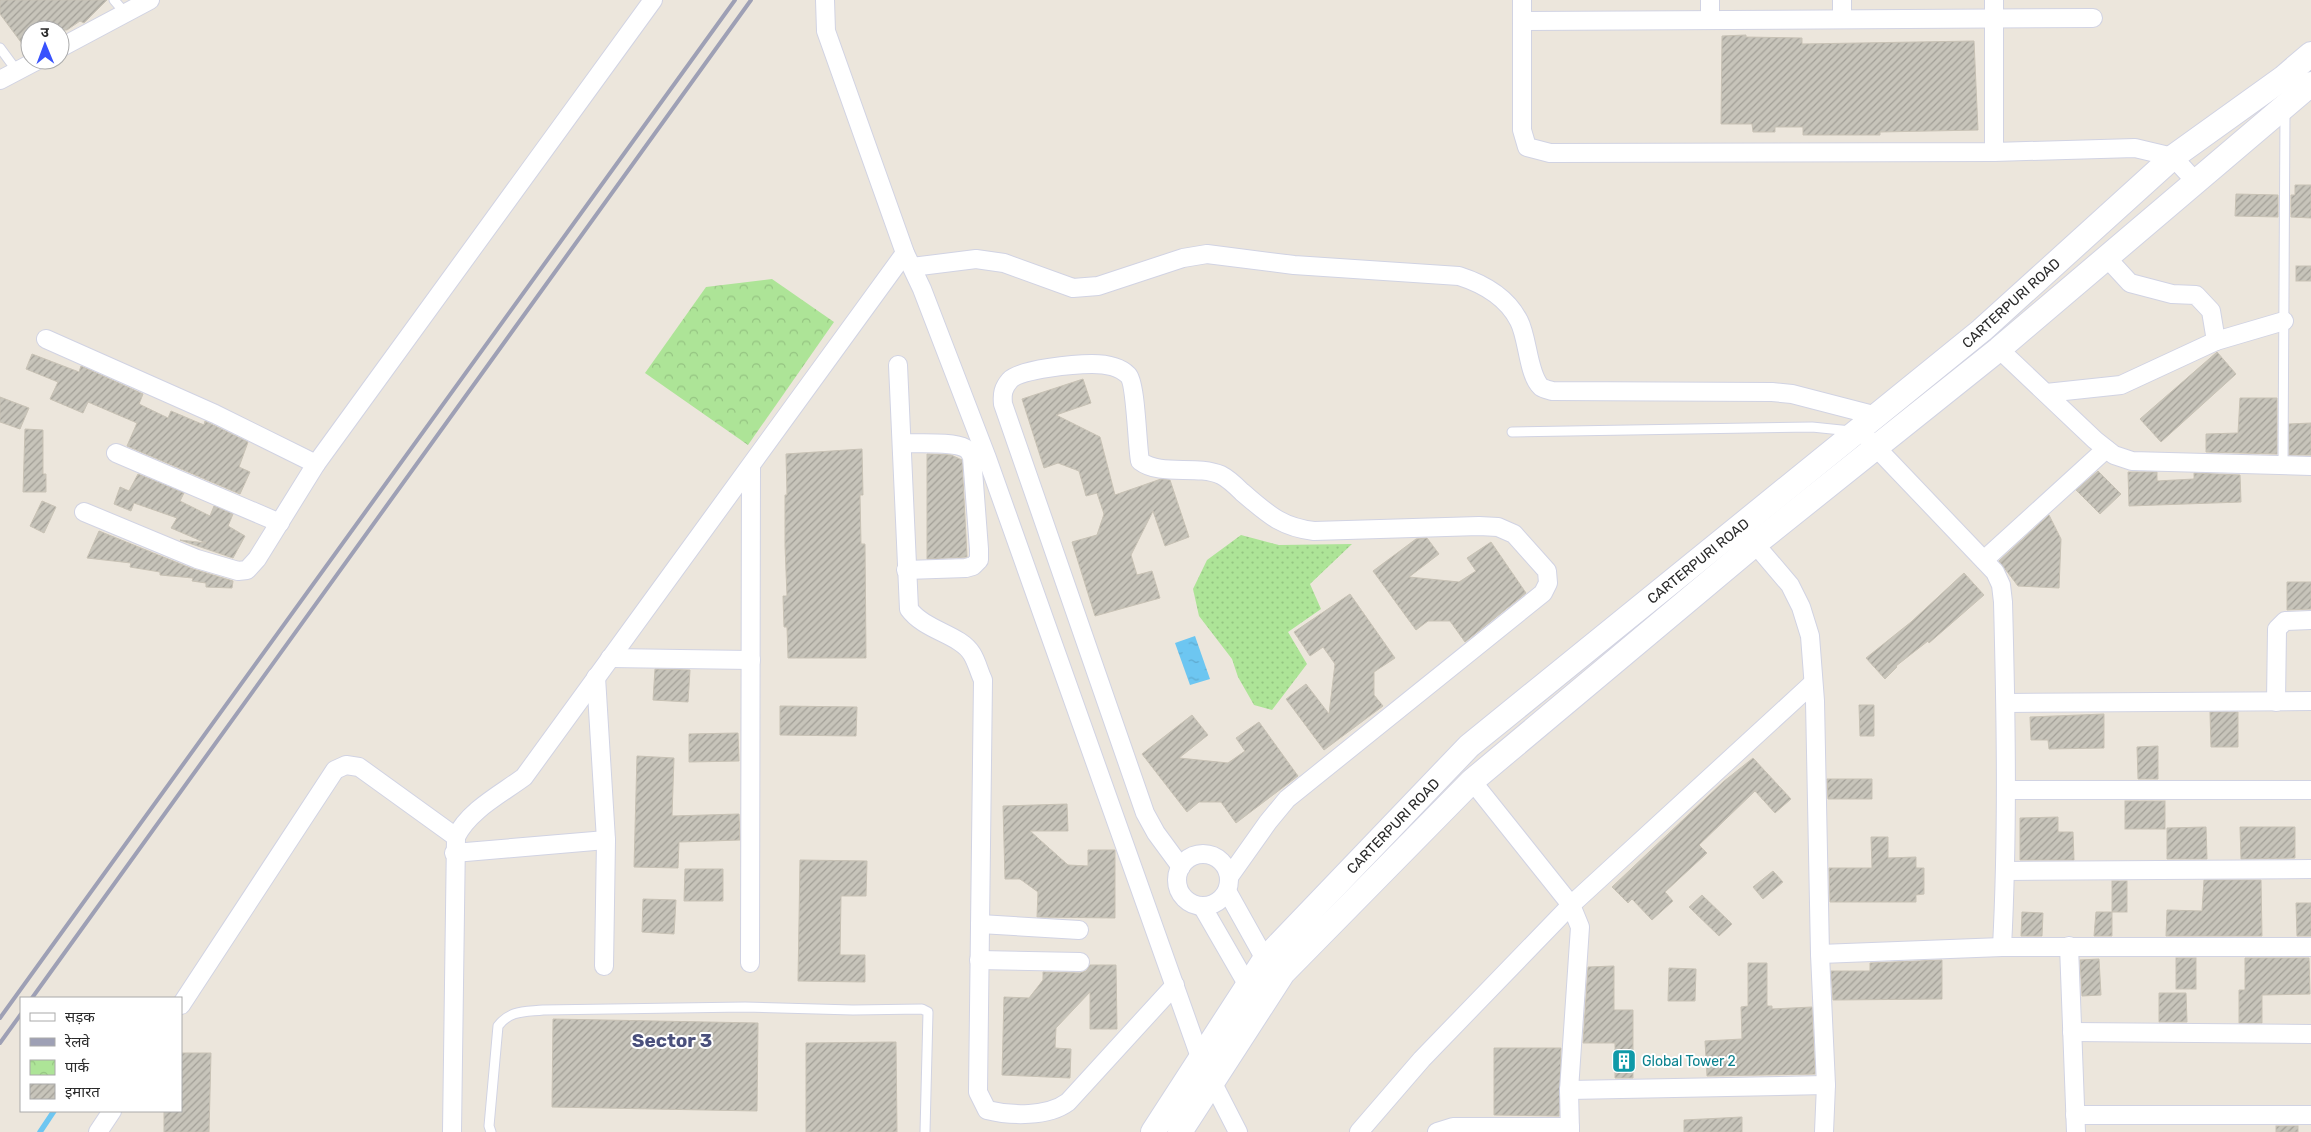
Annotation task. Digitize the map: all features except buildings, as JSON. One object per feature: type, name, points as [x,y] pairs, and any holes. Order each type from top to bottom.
[{"type":"main road","name":"CARTERPURI ROAD","points":[[1274,966],[1472,781],[1755,544],[1867,439],[1877,416],[1982,330],[2173,157],[2283,78],[2311,54]]},
{"type":"main road","name":"CARTERPURI ROAD","points":[[1153,1132],[1201,1060],[1274,966],[1469,746],[1867,439],[1999,349],[2311,84]]},
{"type":"main road","name":"CARTERPURI ROAD","points":[[1180,1132],[1212,1083],[1257,990]]},
{"type":"street","points":[[70,43],[150,0]]},
{"type":"street","points":[[84,512],[197,560],[238,572],[247,570],[257,559],[316,464],[653,0]]},
{"type":"street","points":[[824,0],[826,31],[909,260],[986,458],[1201,1060],[1238,1132]]},
{"type":"street","points":[[1522,0],[1522,130],[1527,147],[1550,153],[1994,152],[2135,148],[2173,157],[2195,181]]},
{"type":"street","points":[[1710,0],[1710,20]]},
{"type":"street","points":[[1842,0],[1842,19]]},
{"type":"street","points":[[1994,0],[1994,152]]},
{"type":"street","points":[[1522,21],[2093,18]]},
{"type":"street","points":[[0,80],[20,69]]},
{"type":"street","points":[[909,260],[976,259],[1004,263],[1073,288],[1098,286],[1183,258],[1207,254],[1294,265],[1459,276],[1479,282],[1506,302],[1520,322],[1536,379],[1542,387],[1552,391],[1772,392],[1800,396],[1877,416]]},
{"type":"street","points":[[2106,257],[2130,283],[2172,294],[2196,295],[2211,311],[2216,341]]},
{"type":"street","points":[[452,1132],[455,845],[462,825],[524,777],[751,467],[909,260]]},
{"type":"street","points":[[2046,393],[2122,385],[2216,341],[2284,322]]},
{"type":"street","points":[[46,339],[215,414],[316,464]]},
{"type":"street","points":[[1999,349],[2114,455],[2132,461],[2311,466]]},
{"type":"street","points":[[898,364],[909,609],[917,620],[956,640],[971,653],[983,680],[978,1092],[988,1110],[999,1113],[1047,1112],[1060,1108],[1068,1102],[1175,985]]},
{"type":"street","points":[[1181,867],[1156,833],[1145,813],[1003,404],[1002,392],[1011,379],[1023,372],[1092,364],[1116,367],[1129,376],[1133,389],[1140,461],[1149,468],[1207,470],[1224,476],[1278,522],[1296,529],[1314,531],[1498,527],[1514,534],[1547,570],[1548,583],[1543,593],[1287,799],[1268,822],[1228,884],[1217,902],[1202,906],[1195,905],[1182,896],[1177,882],[1181,867],[1193,856],[1209,855],[1222,863],[1228,884],[1274,966]]},
{"type":"street","points":[[1867,439],[1984,560],[1995,572],[2001,584],[2006,703],[2007,790],[2006,871],[2002,946]]},
{"type":"street","points":[[902,443],[952,445],[968,450],[972,458],[979,549],[979,560],[973,566],[966,568],[906,570]]},
{"type":"street","points":[[1984,560],[2106,449]]},
{"type":"street","points":[[116,453],[280,523]]},
{"type":"street","points":[[750,963],[751,467]]},
{"type":"street","points":[[1755,544],[1790,586],[1801,606],[1810,636],[1826,1085],[1824,1132]]},
{"type":"street","points":[[2276,702],[2277,629],[2285,621],[2311,620]]},
{"type":"street","points":[[610,658],[750,660]]},
{"type":"street","points":[[596,677],[606,840],[604,966]]},
{"type":"street","points":[[1358,1132],[1422,1059],[1571,904],[1813,683]]},
{"type":"street","points":[[2006,703],[2311,701]]},
{"type":"street","points":[[182,1003],[335,770],[346,765],[359,767],[455,845],[606,840]]},
{"type":"street","points":[[1436,1132],[1453,1127],[1570,1130],[1569,1090],[1580,927],[1571,904],[1472,781]]},
{"type":"street","points":[[2007,790],[2311,790]]},
{"type":"street","points":[[2006,871],[2311,869]]},
{"type":"street","points":[[1202,906],[1257,990]]},
{"type":"street","points":[[980,924],[1079,930]]},
{"type":"street","points":[[1820,954],[2002,946],[2311,947]]},
{"type":"street","points":[[2069,946],[2075,1123],[2311,1115]]},
{"type":"street","points":[[980,960],[1080,962]]},
{"type":"street","points":[[2072,1032],[2311,1034]]},
{"type":"street","points":[[1569,1090],[1826,1085]]},
{"type":"street","points":[[98,1132],[111,1112]]},
{"type":"lane","points":[[114,0],[126,14]]},
{"type":"lane","points":[[0,48],[17,71]]},
{"type":"lane","points":[[2283,466],[2285,106]]},
{"type":"lane","points":[[1512,432],[1812,427],[1867,439]]},
{"type":"lane","points":[[491,1132],[489,1126],[498,1026],[505,1017],[513,1013],[543,1010],[745,1007],[922,1009],[928,1012],[925,1132]]},
{"type":"green space","points":[[772,279],[834,322],[748,445],[645,373],[706,287]]},
{"type":"green space","points":[[1241,535],[1279,545],[1352,544],[1310,584],[1321,609],[1288,632],[1307,664],[1272,710],[1254,705],[1238,677],[1232,659],[1199,616],[1193,589],[1207,560]]},
{"type":"water","points":[[1195,636],[1210,679],[1190,685],[1175,643]]},
{"type":"waterway","points":[[40,1132],[53,1112]]},
{"type":"railway","points":[[0,1018],[735,0]]},
{"type":"railway","points":[[33,997],[751,0]]},
{"type":"railway","points":[[0,1043],[20,1015]]},
{"type":"place","name":"Global Tower 2","points":[[1624,1061]]},
{"type":"district","name":"Sector 3","points":[[672,1040]]}]
